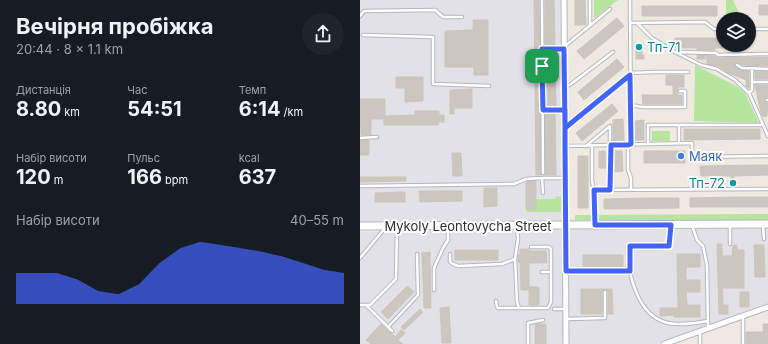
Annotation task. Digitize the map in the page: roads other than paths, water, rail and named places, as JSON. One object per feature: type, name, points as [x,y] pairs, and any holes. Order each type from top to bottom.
[{"type":"street","points":[[564,0],[566,344]]},
{"type":"street","name":"Mykoly Leontovycha Street","points":[[360,226],[766,224]]},
{"type":"street","points":[[664,344],[768,307]]},
{"type":"lane","points":[[542,0],[543,173]]},
{"type":"lane","points":[[590,0],[590,26]]},
{"type":"lane","points":[[630,0],[631,106],[628,170],[631,178],[631,190]]},
{"type":"lane","points":[[542,49],[564,48],[610,9]]},
{"type":"lane","points":[[360,16],[364,12],[435,10],[443,17],[462,18]]},
{"type":"lane","points":[[630,23],[705,22],[716,29]]},
{"type":"lane","points":[[636,23],[652,38],[675,52],[701,65],[717,69],[735,80],[748,93],[768,136]]},
{"type":"lane","points":[[756,29],[768,29]]},
{"type":"lane","points":[[364,35],[433,37],[433,84],[489,86]]},
{"type":"lane","points":[[565,87],[613,52]]},
{"type":"lane","points":[[675,52],[716,53],[718,55],[768,54]]},
{"type":"lane","points":[[737,65],[742,68],[752,69],[768,68]]},
{"type":"lane","points":[[748,93],[752,90],[752,69]]},
{"type":"lane","points":[[565,128],[630,74],[688,72]]},
{"type":"lane","points":[[752,82],[768,82]]},
{"type":"lane","points":[[631,106],[685,107],[685,91],[680,91]]},
{"type":"lane","points":[[543,110],[565,110]]},
{"type":"lane","points":[[648,144],[648,125],[763,125]]},
{"type":"lane","points":[[679,125],[679,143]]},
{"type":"lane","points":[[586,146],[610,126],[610,190]]},
{"type":"lane","points":[[360,138],[377,137]]},
{"type":"lane","points":[[565,146],[692,143],[692,157],[768,156]]},
{"type":"lane","points":[[592,146],[592,181],[594,190],[595,225]]},
{"type":"lane","points":[[360,186],[514,184],[526,178],[565,178]]},
{"type":"lane","points":[[542,178],[543,193]]},
{"type":"lane","points":[[594,190],[768,189]]},
{"type":"lane","points":[[764,239],[766,224]]},
{"type":"lane","points":[[671,225],[669,246],[630,246],[630,271],[641,302],[652,316],[658,320],[674,324],[692,324],[708,321]]},
{"type":"lane","points":[[692,225],[697,240],[704,246],[707,265],[708,328]]},
{"type":"lane","points":[[730,225],[730,244]]},
{"type":"lane","points":[[360,258],[386,226]]},
{"type":"lane","points":[[360,305],[370,305],[396,279],[397,226]]},
{"type":"lane","points":[[434,290],[434,268],[448,240],[448,226]]},
{"type":"lane","points":[[518,226],[518,239],[515,258],[517,302],[519,308]]},
{"type":"lane","points":[[496,301],[498,308],[548,308],[551,302],[551,249],[549,247],[531,247]]},
{"type":"lane","points":[[388,327],[418,295],[417,254]]},
{"type":"lane","points":[[450,254],[450,262],[458,266],[502,264],[515,258]]},
{"type":"lane","points":[[566,271],[630,271]]},
{"type":"lane","points":[[542,272],[551,272]]},
{"type":"lane","points":[[566,319],[605,318],[605,292]]},
{"type":"lane","points":[[366,305],[392,331]]},
{"type":"lane","points":[[554,309],[566,309]]},
{"type":"lane","points":[[743,316],[743,344]]},
{"type":"lane","points":[[528,344],[528,323],[543,320]]},
{"type":"lane","points":[[700,331],[700,344]]},
{"type":"place","name":"Тп-71","points":[[639,47]]},
{"type":"place","name":"Маяк","points":[[681,156]]},
{"type":"place","name":"Тп-72","points":[[733,183]]}]
